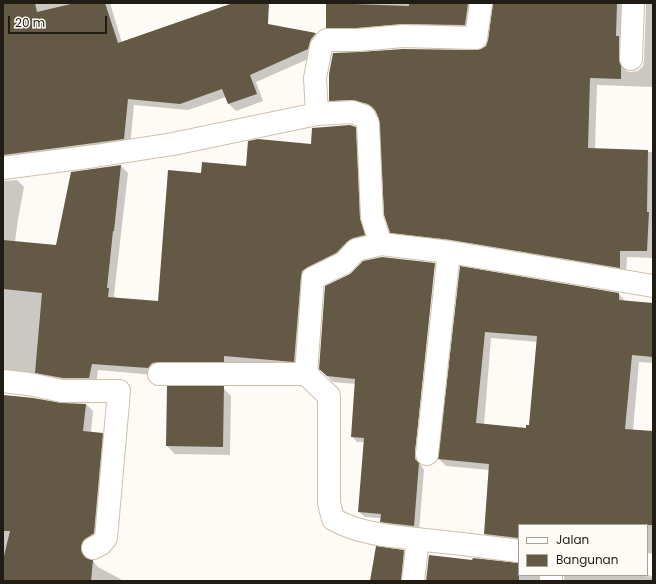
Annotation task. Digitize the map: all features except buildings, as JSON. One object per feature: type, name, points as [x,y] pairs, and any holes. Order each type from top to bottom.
[{"type":"street","points":[[317,114],[315,78],[321,47],[327,40],[358,40],[403,36],[476,38],[481,3]]},
{"type":"street","points":[[631,59],[633,3]]},
{"type":"street","points":[[3,168],[173,144],[317,114],[352,112],[364,116],[368,124],[372,217],[381,244]]},
{"type":"street","points":[[306,374],[313,278],[344,263],[356,250],[381,244],[449,252],[653,286]]},
{"type":"street","points":[[427,454],[449,252]]},
{"type":"street","points":[[159,374],[306,374],[329,396],[329,503],[333,519],[344,525],[368,532],[518,551]]},
{"type":"street","points":[[3,381],[29,384],[62,391],[119,391],[106,538],[101,544],[93,548]]},
{"type":"street","points":[[413,581],[418,539]]}]
